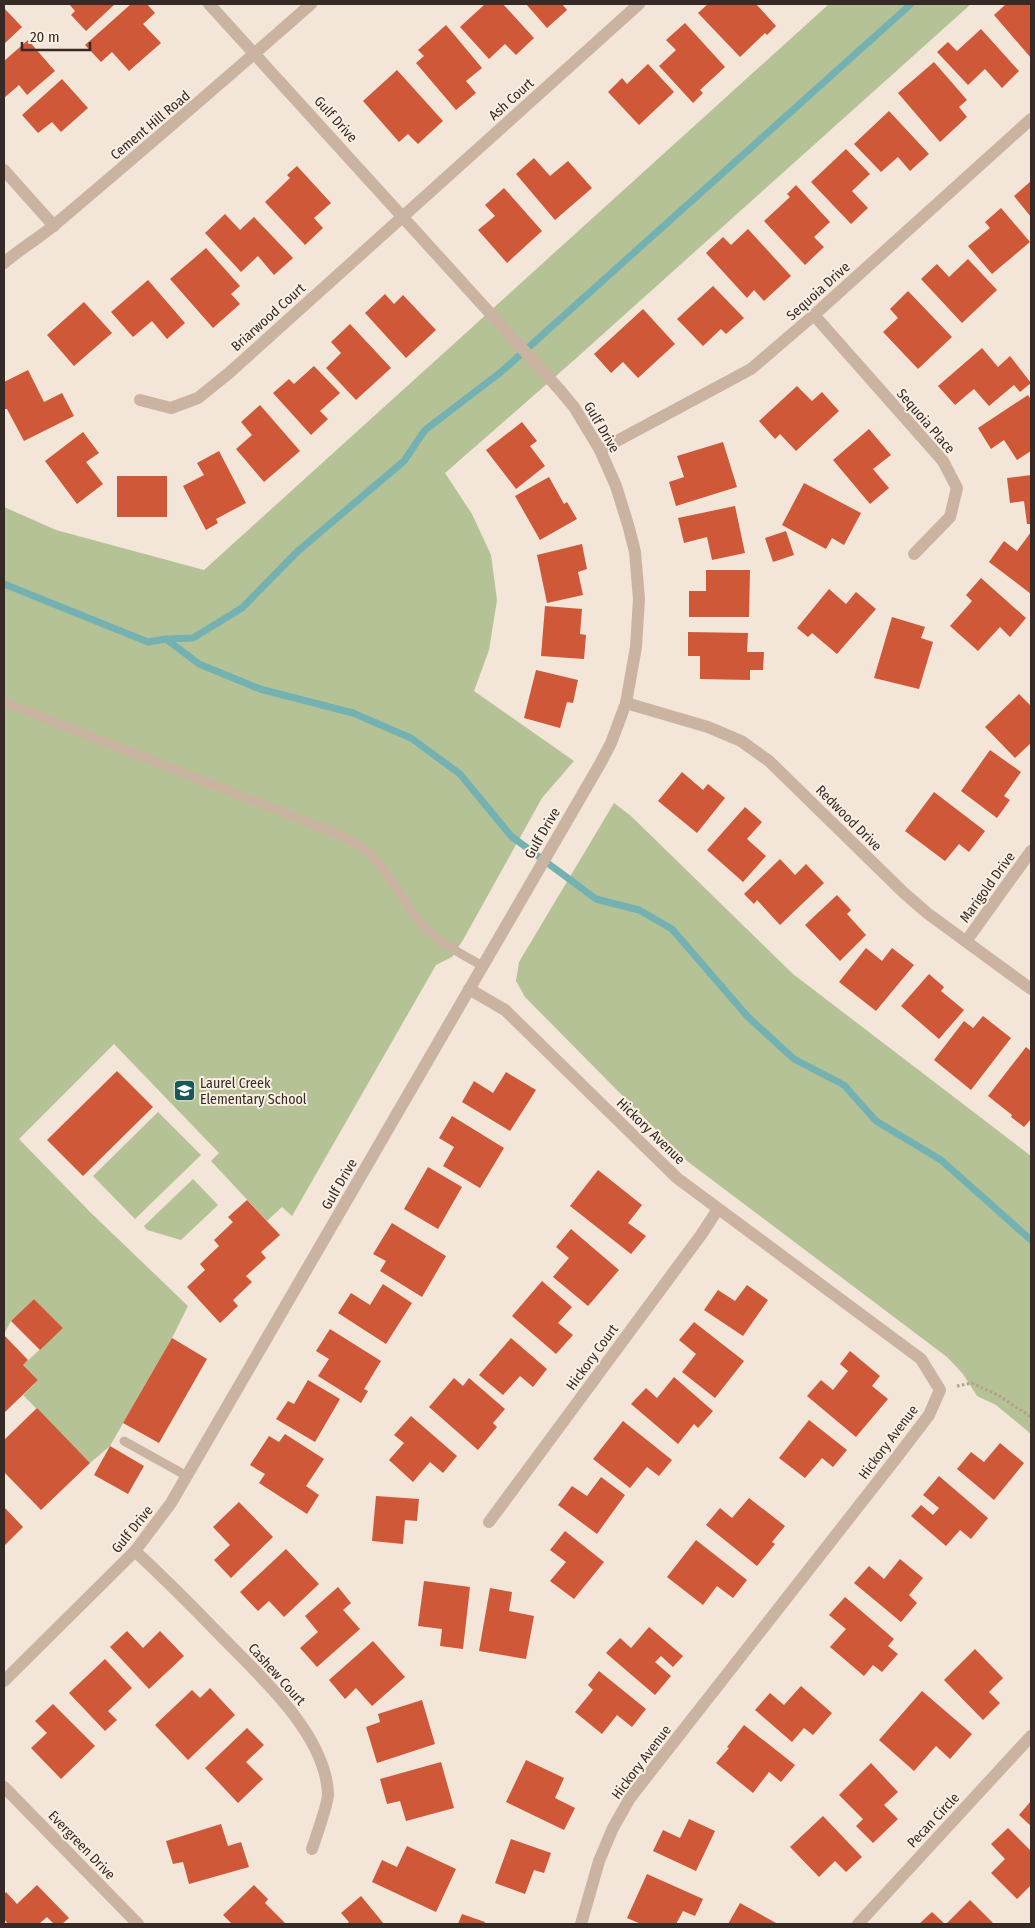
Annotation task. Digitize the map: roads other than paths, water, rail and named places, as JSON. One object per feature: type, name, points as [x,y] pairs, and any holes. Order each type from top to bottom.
[{"type":"street","name":"Gulf Drive","points":[[4,1682],[135,1551],[158,1522],[187,1476],[604,757],[626,703],[638,624],[639,599],[636,560],[623,505],[600,450],[574,407],[538,365],[209,4]]},
{"type":"street","name":"Cement Hill Road","points":[[4,263],[20,249],[54,226],[311,4]]},
{"type":"street","name":"Ash Court","points":[[402,216],[639,4]]},
{"type":"street","name":"Sequoia Drive","points":[[600,450],[751,369],[814,315],[1031,119]]},
{"type":"street","points":[[4,170],[54,226]]},
{"type":"street","name":"Briarwood Court","points":[[140,400],[171,408],[198,398],[229,373],[402,216]]},
{"type":"street","name":"Sequoia Place","points":[[814,315],[943,461],[957,488],[950,517],[914,554]]},
{"type":"street","name":"Redwood Drive","points":[[626,703],[708,727],[740,741],[769,761],[903,892],[927,913],[967,940],[1031,989]]},
{"type":"street","name":"Marigold Drive","points":[[967,940],[1031,851]]},
{"type":"street","name":"Hickory Avenue","points":[[469,989],[505,1010],[677,1178],[921,1360],[940,1390],[929,1415],[898,1457],[630,1798],[613,1828],[600,1860],[581,1924]]},
{"type":"street","name":"Hickory Court","points":[[489,1522],[701,1235],[718,1209]]},
{"type":"street","name":"Cashew Court","points":[[135,1551],[159,1572],[284,1700],[310,1738],[322,1765],[328,1795],[312,1849]]},
{"type":"street","name":"Pecan Circle","points":[[858,1924],[1031,1736]]},
{"type":"street","name":"Evergreen Drive","points":[[4,1787],[133,1923]]},
{"type":"lane","points":[[4,702],[340,835],[363,848],[382,868],[419,921],[438,939],[454,951],[483,966]]},
{"type":"lane","points":[[124,1442],[187,1476]]},
{"type":"waterway","points":[[167,639],[193,638],[242,608],[298,551],[404,461],[425,430],[501,372],[911,4]]},
{"type":"waterway","points":[[4,584],[148,642],[166,639],[199,664],[260,689],[353,713],[411,738],[460,774],[511,836],[596,899],[639,910],[672,929],[748,1017],[794,1059],[844,1085],[876,1121],[941,1160],[1031,1240]]},
{"type":"place","name":"Laurel Creek Elementary School","points":[[184,1091]]}]
